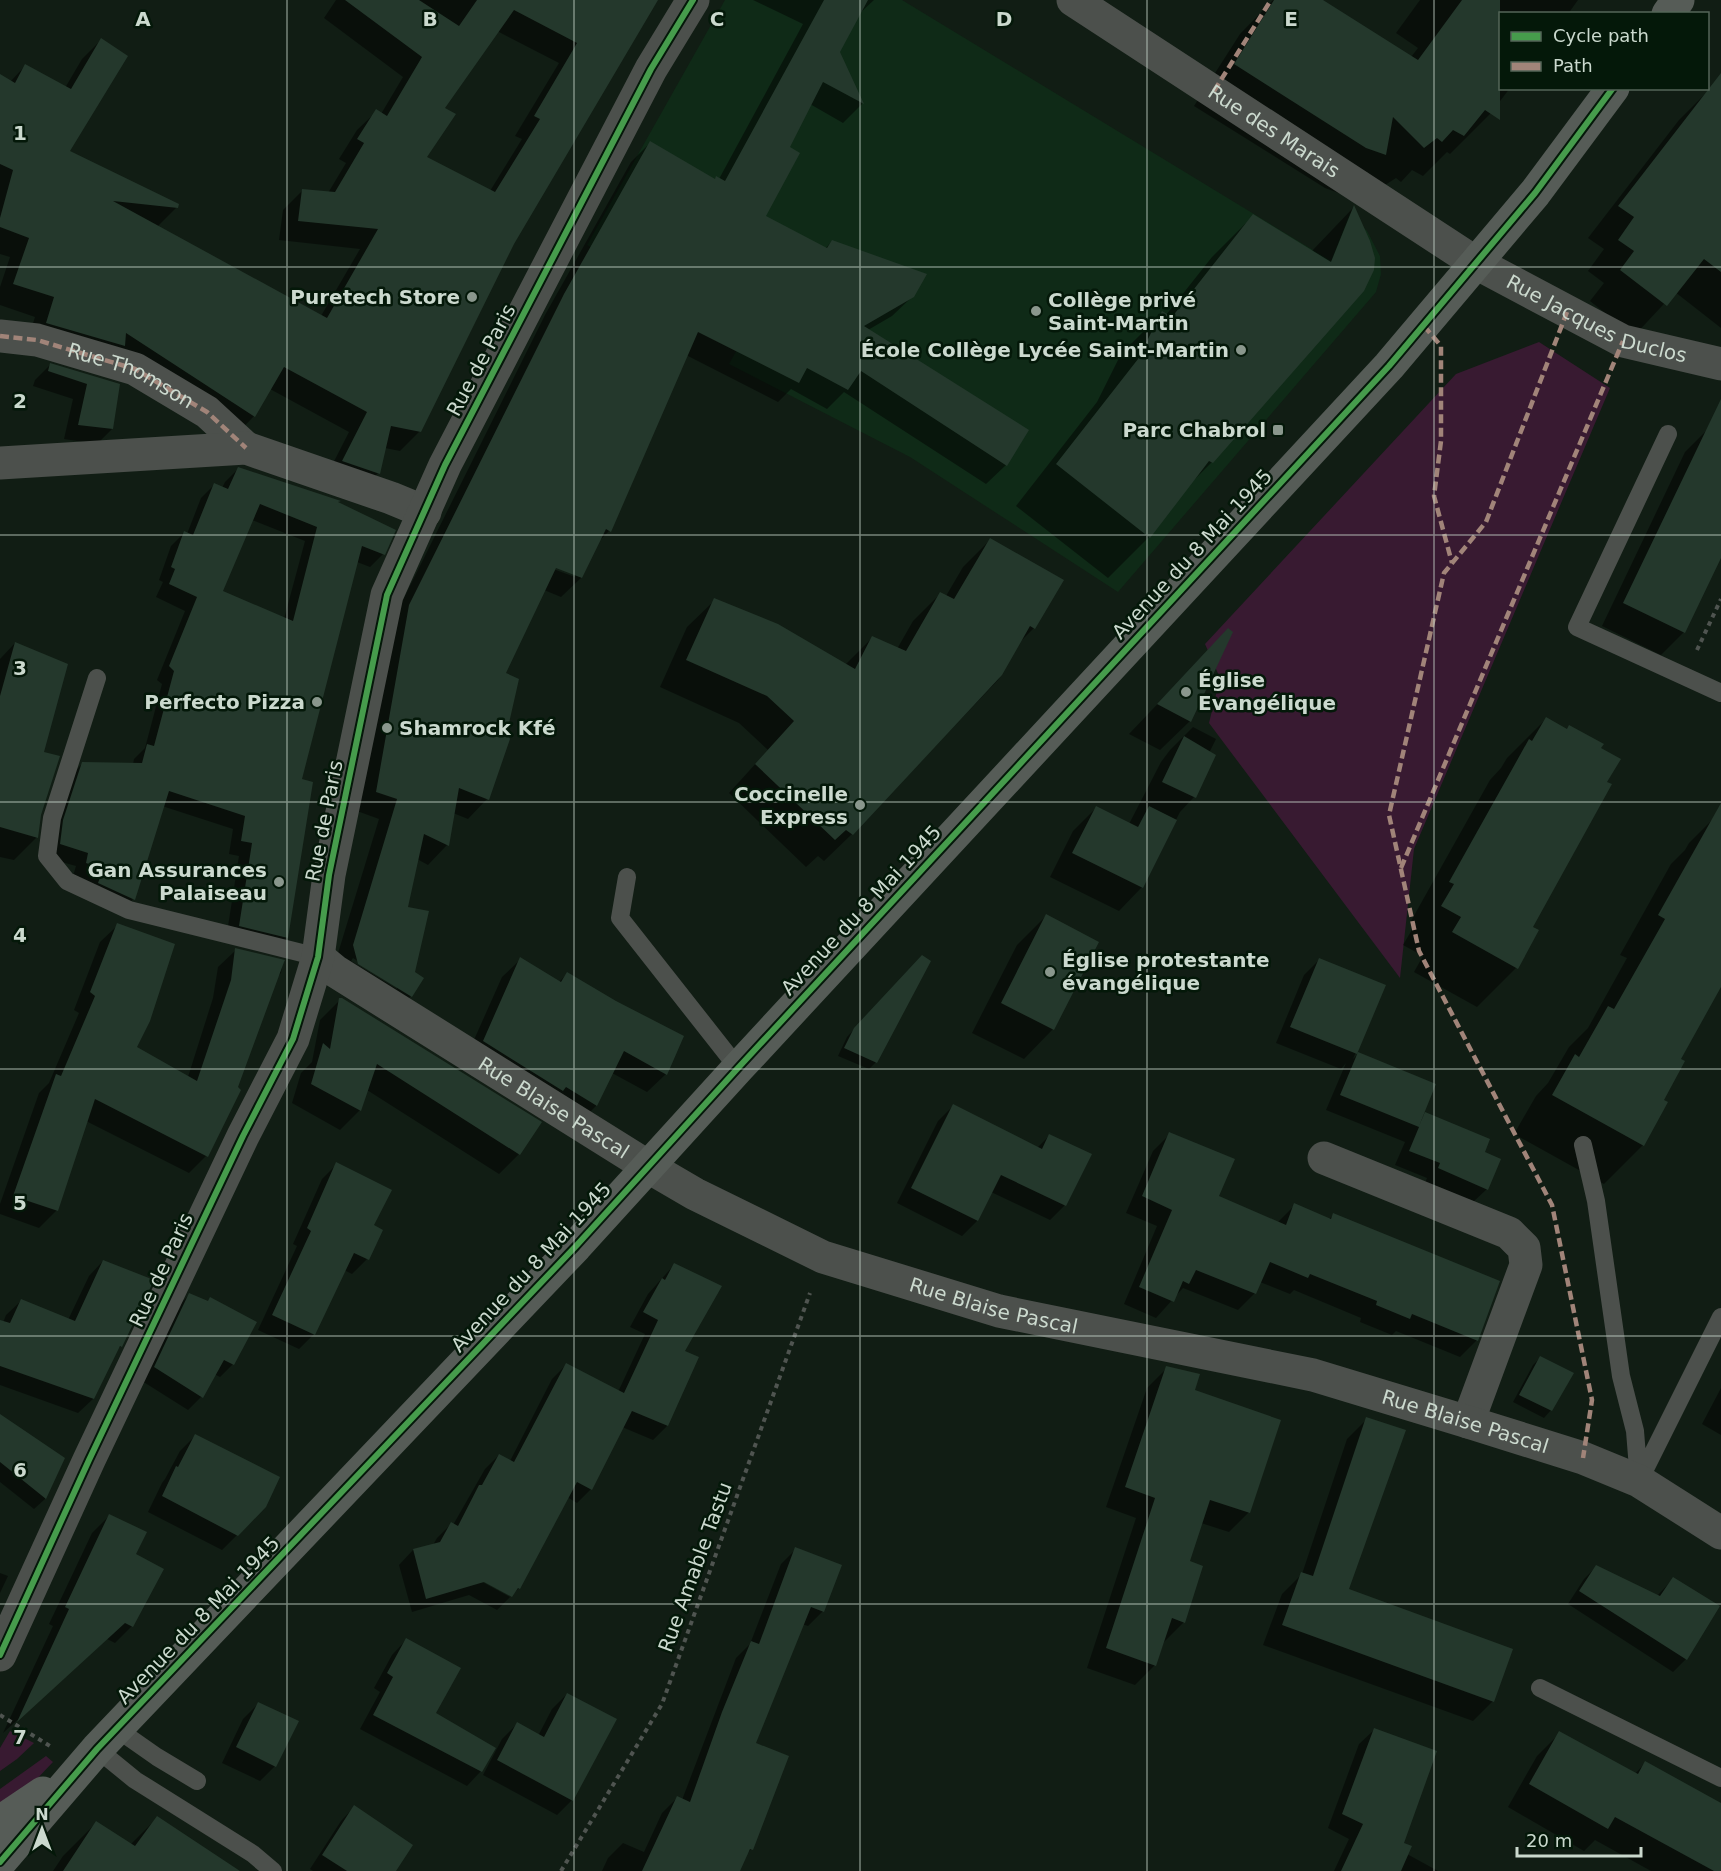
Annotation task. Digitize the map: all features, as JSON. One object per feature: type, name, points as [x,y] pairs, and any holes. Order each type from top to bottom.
[{"type":"main road","name":"Avenue du 8 Mai 1945","points":[[101,1745],[576,1246],[647,1166],[1389,366],[1535,193],[1612,90]]},
{"type":"main road","points":[[0,1822],[101,1745]]},
{"type":"main road","points":[[0,1862],[101,1745]]},
{"type":"street","name":"Rue de Paris","points":[[0,1655],[89,1460],[243,1136],[293,1038],[318,957],[329,875],[387,595],[445,465],[640,90],[693,0]]},
{"type":"street","name":"Rue des Marais","points":[[1072,0],[1476,262]]},
{"type":"street","name":"Rue Jacques Duclos","points":[[1476,262],[1623,341],[1721,364]]},
{"type":"street","name":"Rue Thomson","points":[[0,336],[37,340],[135,369],[207,412],[246,448]]},
{"type":"street","points":[[0,463],[246,448],[425,512]]},
{"type":"street","name":"Rue Blaise Pascal","points":[[318,957],[335,971],[647,1166],[695,1194],[823,1257],[999,1311],[1313,1375],[1468,1422],[1583,1458],[1639,1480],[1721,1533]]},
{"type":"street","points":[[1324,1158],[1509,1233],[1524,1248],[1526,1265],[1468,1422]]},
{"type":"lane","points":[[1668,434],[1577,627],[1721,693]]},
{"type":"lane","points":[[97,678],[52,818],[47,856],[67,880],[129,910],[318,957]]},
{"type":"lane","points":[[627,877],[620,918],[738,1068]]},
{"type":"lane","points":[[1583,1145],[1596,1201],[1621,1376],[1635,1431],[1639,1480]]},
{"type":"lane","points":[[1639,1480],[1721,1317]]},
{"type":"lane","points":[[1540,1688],[1721,1778]]},
{"type":"lane","points":[[101,1745],[157,1757],[196,1780]]},
{"type":"lane","points":[[101,1745],[135,1780],[253,1854],[273,1871]]},
{"type":"path","points":[[1684,676],[1721,599]]},
{"type":"path","points":[[0,1715],[53,1748]]},
{"type":"shaded area","name":"Collège privé Saint-Martin","points":[[725,0],[902,0],[1331,261],[1350,213],[1367,231],[1380,256],[1381,274],[1376,292],[1118,592],[910,457],[729,364],[748,330],[587,245]]},
{"type":"shaded area","points":[[1539,342],[1610,388],[1414,849],[1400,978],[1209,723],[1220,678],[1205,644],[1456,374]]},
{"type":"shaded area","points":[[10,1731],[34,1743],[0,1771],[0,1748]]},
{"type":"shaded area","points":[[46,1756],[53,1762],[34,1782],[0,1805],[0,1789]]},
{"type":"building","points":[[345,0],[419,0],[459,26],[477,0],[658,0],[514,244],[421,432],[391,426],[380,474],[342,461],[367,412],[284,367],[255,417],[126,333],[125,346],[46,323],[54,297],[13,284],[29,238],[0,227],[0,218],[13,170],[0,164],[0,74],[15,83],[25,64],[71,89],[101,38],[128,56],[70,151],[179,204],[178,208],[113,201],[327,318],[378,229],[298,221],[302,189],[335,192],[364,143],[357,139],[376,109],[387,116],[422,57]],"holes":[[[514,10],[577,43],[534,116],[540,119],[495,192],[427,157],[456,114],[445,108]]]},
{"type":"building","points":[[824,0],[868,0],[840,52],[864,104],[823,82],[790,147],[800,153],[766,216],[827,248],[832,240],[927,274],[914,297],[864,326],[1029,430],[1007,466],[861,371],[848,390],[807,368],[799,383],[698,332],[611,532],[606,529],[582,578],[556,568],[506,673],[519,679],[507,732],[510,739],[489,800],[459,788],[449,846],[424,834],[408,907],[429,911],[415,972],[424,978],[412,997],[358,964],[353,945],[397,799],[376,792],[409,605],[564,294],[650,141],[715,179],[716,176],[725,181]]},
{"type":"building","points":[[1274,0],[1323,0],[1418,60],[1462,0],[1500,0],[1500,120],[1485,110],[1464,136],[1453,130],[1442,142],[1437,138],[1424,148],[1393,117],[1386,155],[1366,148],[1234,64]]},
{"type":"building","points":[[1721,73],[1721,272],[1704,259],[1667,306],[1620,270],[1634,251],[1618,240],[1634,217],[1618,206]]},
{"type":"building","points":[[1354,205],[1375,258],[1374,270],[1364,291],[1213,463],[1209,461],[1150,538],[1056,464],[1138,359],[1162,311],[1172,317],[1253,214],[1331,262]]},
{"type":"building","points":[[50,363],[120,384],[113,429],[78,425],[87,384],[48,371]]},
{"type":"building","points":[[1721,399],[1721,558],[1685,633],[1623,603]]},
{"type":"building","points":[[238,467],[341,501],[338,502],[396,530],[385,555],[362,546],[302,779],[313,782],[288,938],[239,926],[252,843],[241,841],[245,816],[169,791],[135,900],[98,883],[103,869],[86,863],[88,853],[60,844],[63,820],[82,762],[142,763],[147,744],[154,746],[174,671],[169,666],[197,597],[169,584],[175,569],[171,567],[184,531],[193,535],[214,483],[228,489]],"holes":[[[260,504],[317,527],[293,621],[223,591]]]},
{"type":"building","points":[[990,538],[1064,580],[1035,629],[1030,626],[1002,675],[853,835],[846,830],[835,840],[755,764],[794,721],[767,696],[686,660],[714,598],[778,624],[855,669],[872,636],[906,651],[940,592],[954,599]]},
{"type":"building","name":"Église Evangélique","points":[[1228,628],[1233,632],[1191,722],[1157,704]]},
{"type":"building","points":[[15,642],[68,664],[44,752],[60,756],[41,815],[38,838],[0,827],[0,696]]},
{"type":"building","points":[[1546,717],[1567,729],[1569,725],[1604,744],[1601,748],[1621,759],[1607,782],[1612,784],[1533,927],[1539,930],[1518,969],[1452,932],[1461,917],[1441,906],[1454,884],[1449,882],[1529,739],[1532,741]]},
{"type":"building","points":[[1184,736],[1216,755],[1196,798],[1162,782]]},
{"type":"building","points":[[1721,803],[1721,987],[1681,1059],[1685,1061],[1664,1100],[1668,1102],[1644,1146],[1552,1095],[1575,1054],[1579,1057],[1608,1006],[1614,1009],[1665,919],[1658,915]]},
{"type":"building","points":[[1096,806],[1138,827],[1149,806],[1177,820],[1143,888],[1072,853]]},
{"type":"building","name":"Église protestante évangélique","points":[[1046,914],[1099,942],[1054,1030],[1001,1003]]},
{"type":"building","points":[[117,923],[175,944],[150,1021],[137,1047],[197,1081],[231,980],[235,948],[285,960],[238,1087],[241,1090],[208,1157],[95,1099],[58,1211],[13,1196],[56,1074],[61,1076],[95,996],[90,992]]},
{"type":"building","points":[[922,955],[931,961],[877,1063],[844,1048],[854,1028]]},
{"type":"building","points":[[520,957],[561,982],[567,972],[616,1001],[684,1036],[667,1075],[624,1051],[597,1106],[566,1087],[563,1091],[483,1041]]},
{"type":"building","points":[[1319,958],[1386,985],[1357,1054],[1290,1027]]},
{"type":"building","points":[[339,998],[542,1122],[520,1155],[377,1064],[361,1111],[311,1084],[323,1043],[330,1049]]},
{"type":"building","points":[[1358,1052],[1436,1084],[1419,1126],[1425,1112],[1490,1139],[1485,1152],[1501,1159],[1488,1190],[1438,1168],[1440,1163],[1409,1151],[1419,1127],[1340,1095]]},
{"type":"building","points":[[953,1104],[1042,1149],[1049,1134],[1092,1154],[1066,1206],[1001,1175],[978,1221],[911,1188]]},
{"type":"building","points":[[1169,1132],[1235,1159],[1219,1196],[1286,1225],[1294,1203],[1331,1219],[1333,1213],[1500,1281],[1478,1341],[1412,1314],[1410,1319],[1376,1305],[1377,1301],[1310,1274],[1308,1278],[1270,1262],[1256,1294],[1196,1270],[1189,1284],[1183,1281],[1174,1302],[1139,1287],[1172,1210],[1142,1196]]},
{"type":"building","points":[[336,1162],[392,1190],[374,1225],[383,1230],[369,1260],[354,1253],[315,1335],[272,1315],[311,1231],[307,1228]]},
{"type":"building","points":[[103,1260],[154,1280],[94,1399],[0,1366],[0,1320],[10,1323],[21,1299],[75,1321]]},
{"type":"building","points":[[674,1263],[722,1286],[685,1351],[699,1357],[668,1426],[632,1411],[592,1490],[577,1482],[520,1589],[518,1588],[512,1597],[484,1582],[426,1599],[413,1549],[440,1542],[451,1522],[458,1526],[479,1485],[482,1485],[499,1454],[514,1462],[566,1363],[624,1393],[658,1320],[643,1312],[662,1278],[665,1280]]},
{"type":"building","points":[[189,1293],[208,1301],[210,1297],[257,1322],[234,1365],[224,1360],[203,1398],[154,1367]]},
{"type":"building","points":[[1540,1356],[1574,1373],[1552,1411],[1519,1395]]},
{"type":"building","points":[[1166,1366],[1200,1374],[1195,1390],[1281,1420],[1250,1513],[1210,1500],[1190,1561],[1203,1566],[1185,1623],[1172,1618],[1156,1666],[1106,1648],[1155,1498],[1125,1487]]},
{"type":"building","points":[[0,1414],[65,1458],[46,1499],[0,1462]]},
{"type":"building","points":[[1366,1417],[1406,1430],[1349,1589],[1513,1649],[1494,1702],[1282,1625],[1301,1572],[1313,1576]]},
{"type":"building","points":[[195,1434],[280,1477],[266,1507],[238,1536],[162,1496]]},
{"type":"building","points":[[109,1514],[147,1532],[136,1554],[164,1569],[133,1627],[125,1623],[17,1722],[69,1609],[65,1607]]},
{"type":"building","points":[[795,1547],[842,1565],[824,1612],[811,1607],[756,1743],[789,1756],[753,1850],[750,1849],[740,1871],[642,1871],[677,1796],[690,1802],[722,1712],[751,1641],[759,1644]]},
{"type":"building","points":[[1596,1565],[1660,1596],[1673,1577],[1720,1606],[1687,1660],[1579,1591]]},
{"type":"building","points":[[406,1638],[461,1668],[436,1713],[496,1748],[482,1772],[373,1715],[393,1677],[387,1673]]},
{"type":"building","points":[[567,1693],[617,1719],[573,1801],[497,1760],[517,1722],[544,1737]]},
{"type":"building","points":[[258,1702],[299,1721],[276,1767],[236,1747]]},
{"type":"building","points":[[1374,1728],[1437,1751],[1404,1843],[1412,1846],[1401,1871],[1341,1871],[1363,1824],[1342,1814]]},
{"type":"building","points":[[1559,1731],[1638,1774],[1645,1761],[1721,1803],[1721,1871],[1714,1871],[1615,1817],[1608,1829],[1529,1784]]},
{"type":"building","points":[[354,1805],[413,1845],[396,1871],[347,1871],[322,1855]]},
{"type":"building","points":[[157,1816],[240,1871],[63,1871],[96,1821],[135,1846]]},
{"type":"marked path","points":[[1214,91],[1271,0]]},
{"type":"marked path","points":[[1567,312],[1486,522],[1444,573],[1389,815],[1419,951],[1552,1205],[1592,1400],[1583,1458]]},
{"type":"marked path","points":[[1424,326],[1441,346],[1441,441],[1434,496],[1452,563]]},
{"type":"marked path","points":[[0,336],[37,340],[135,369],[207,412],[246,448]]},
{"type":"marked path","points":[[1401,868],[1623,341]]},
{"type":"cycle path","points":[[0,1655],[89,1460],[243,1136],[293,1039],[318,957],[329,875],[387,595],[445,465],[651,69],[693,0]]},
{"type":"cycle path","points":[[0,1862],[97,1749],[576,1246],[1389,366],[1535,193],[1612,90]]},
{"type":"place","name":"Puretech Store","points":[[472,297]]},
{"type":"place","name":"Collège privé Saint-Martin","points":[[1036,311]]},
{"type":"place","name":"École Collège Lycée Saint-Martin","points":[[1241,350]]},
{"type":"place","name":"Parc Chabrol","points":[[1278,430]]},
{"type":"place","name":"Église Evangélique","points":[[1186,692]]},
{"type":"place","name":"Perfecto Pizza","points":[[317,702]]},
{"type":"place","name":"Shamrock Kfé","points":[[387,728]]},
{"type":"place","name":"Coccinelle Express","points":[[860,805]]},
{"type":"place","name":"Gan Assurances Palaiseau","points":[[279,882]]},
{"type":"place","name":"Église protestante évangélique","points":[[1050,972]]}]
